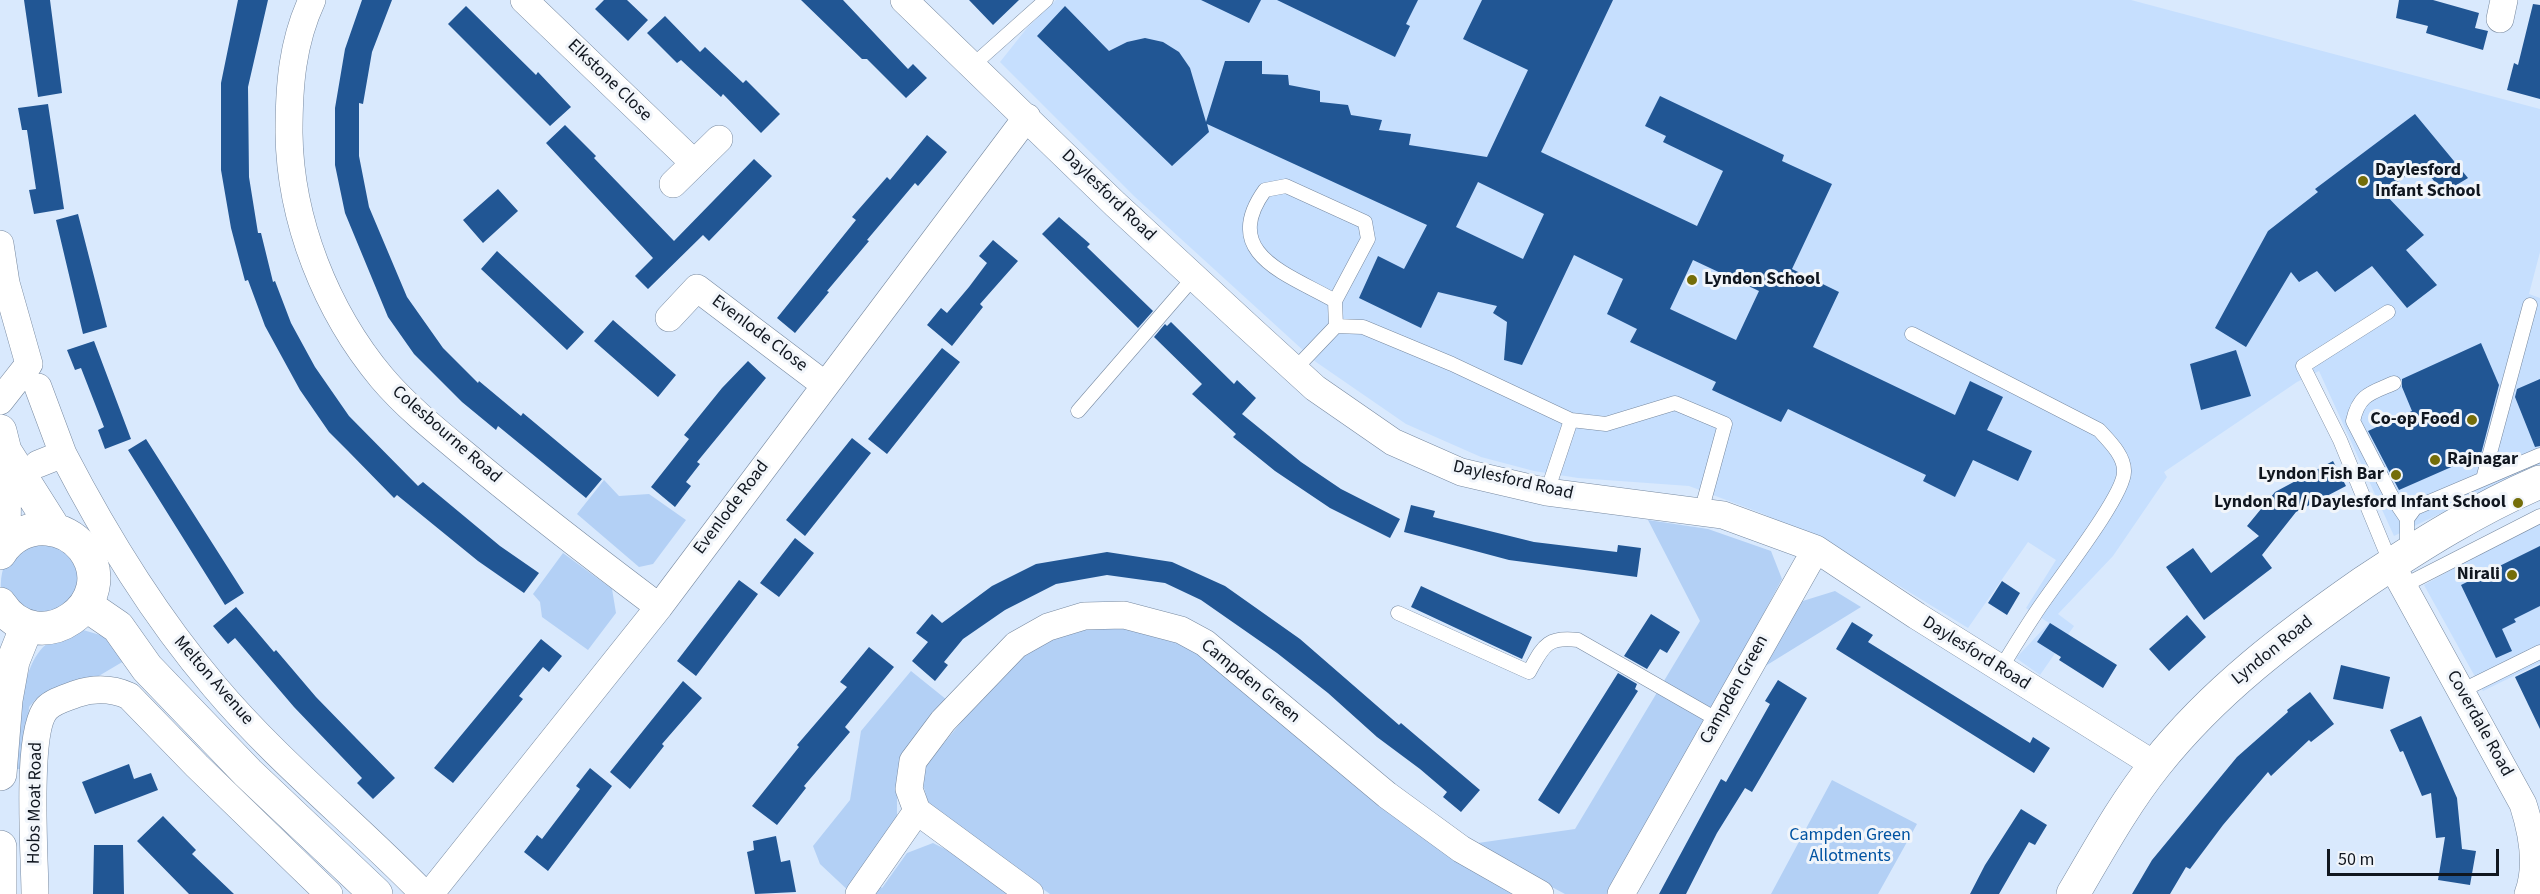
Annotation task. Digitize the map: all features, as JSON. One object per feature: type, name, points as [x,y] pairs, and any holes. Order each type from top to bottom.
[{"type":"street","name":"Colesbourne Road","points":[[312,0],[293,55],[289,103],[289,156],[295,196],[306,236],[321,279],[345,325],[382,378],[430,425],[560,533],[659,607]]},
{"type":"street","name":"Elkstone Close","points":[[524,0],[693,162]]},
{"type":"street","name":"Daylesford Road","points":[[904,0],[1115,204],[1315,388],[1393,442],[1461,472],[1547,492],[1723,515],[1816,549],[2155,765]]},
{"type":"street","name":"Evenlode Road","points":[[430,894],[659,607],[1027,117]]},
{"type":"street","points":[[673,184],[719,139]]},
{"type":"street","name":"Melton Avenue","points":[[0,244],[6,283],[33,375],[63,454],[106,536],[175,638],[215,687],[280,756],[424,894]]},
{"type":"street","name":"Evenlode Close","points":[[669,318],[697,288],[825,385]]},
{"type":"street","points":[[0,401],[33,375]]},
{"type":"street","points":[[3,441],[55,530]]},
{"type":"street","points":[[2,550],[3,441]]},
{"type":"street","points":[[38,465],[63,454]]},
{"type":"street","name":"Lyndon Road","points":[[2073,894],[2110,832],[2155,765],[2212,702],[2252,664],[2302,625],[2400,568],[2504,497],[2540,482]]},
{"type":"street","points":[[0,604],[10,616],[27,626],[43,629],[63,625],[77,616],[86,605],[93,583],[89,560],[76,541],[55,530],[32,530],[15,537],[2,550]]},
{"type":"street","name":"Campden Green","points":[[1621,894],[1816,549]]},
{"type":"street","name":"Coverdale Road","points":[[2400,568],[2461,691],[2523,804],[2536,840],[2528,894]]},
{"type":"street","name":"Melton Avenue","points":[[86,605],[118,627],[147,668],[248,773],[376,894]]},
{"type":"street","name":"Campden Green","points":[[917,812],[909,789],[913,761],[943,721],[1016,645],[1048,627],[1084,616],[1124,615],[1181,630],[1205,643],[1387,795],[1461,849],[1540,894]]},
{"type":"street","name":"Hobs Moat Road","points":[[0,774],[6,700],[12,662],[27,626]]},
{"type":"street","points":[[114,689],[147,668]]},
{"type":"street","points":[[114,689],[129,696],[197,766],[329,894]]},
{"type":"street","name":"Hobs Moat Road","points":[[35,894],[33,777],[38,721],[46,708],[72,696],[85,692],[114,689]]},
{"type":"street","points":[[859,894],[917,812],[1030,894]]},
{"type":"street","name":"Hobs Moat Road","points":[[0,847],[0,894]]},
{"type":"lane","points":[[973,65],[1046,0]]},
{"type":"lane","points":[[1295,369],[1336,326],[1335,301],[1368,239],[1365,222],[1286,186],[1265,190],[1252,208],[1249,239],[1264,260],[1335,301]]},
{"type":"lane","points":[[1078,411],[1194,277]]},
{"type":"lane","points":[[2483,479],[2530,305]]},
{"type":"lane","points":[[2388,312],[2303,366],[2400,568]]},
{"type":"lane","points":[[1336,326],[1363,327],[1452,364],[1571,420],[1606,424],[1675,403],[1725,424],[1701,512]]},
{"type":"lane","points":[[1912,334],[2099,430],[2118,453],[2125,469],[2124,484],[2112,504],[2041,605],[2001,668]]},
{"type":"lane","points":[[2394,383],[2365,396],[2357,405],[2353,421],[2392,497],[2407,519]]},
{"type":"lane","points":[[1547,492],[1571,420]]},
{"type":"lane","points":[[2400,568],[2407,519],[2415,508],[2540,455]]},
{"type":"lane","points":[[2400,568],[2540,516]]},
{"type":"lane","points":[[1398,613],[1529,672],[1544,645],[1560,638],[1578,640],[1718,720]]},
{"type":"lane","points":[[2461,691],[2540,652]]},
{"type":"shaded area","name":"Lyndon School","points":[[1056,0],[2131,0],[2540,109],[2540,252],[2529,294],[2540,298],[2540,465],[2394,536],[2319,371],[2297,382],[2164,472],[2167,477],[2113,556],[2058,614],[2074,626],[2040,675],[2016,658],[2049,623],[2026,608],[2056,560],[2028,542],[1968,628],[1834,546],[1761,513],[1689,486],[1578,478],[1534,471],[1481,457],[1406,424],[1316,362],[1135,197],[1000,62],[1027,28]]},
{"type":"shaded area","points":[[2540,521],[2540,663],[2483,691],[2424,585]]},
{"type":"green space","points":[[604,480],[619,496],[649,494],[686,520],[653,564],[639,567],[577,514]]},
{"type":"green space","points":[[1648,520],[1708,529],[1771,551],[1782,579],[1614,894],[1565,894],[1471,844],[1575,829],[1700,621]]},
{"type":"green space","points":[[54,542],[68,555],[76,567],[76,589],[73,600],[39,619],[1,591],[1,578],[8,558],[16,547]]},
{"type":"green space","points":[[563,553],[612,589],[616,613],[588,650],[542,617],[540,602],[533,594]]},
{"type":"green space","points":[[1835,591],[1861,607],[1754,673],[1793,604]]},
{"type":"green space","points":[[1121,621],[1172,635],[1521,894],[1050,894],[930,810],[923,784],[925,766],[1016,656],[1061,631]]},
{"type":"green space","points":[[83,630],[107,637],[124,661],[97,677],[35,700],[29,707],[26,769],[17,769],[22,698],[32,664],[40,650],[52,640]]},
{"type":"green space","points":[[911,671],[947,700],[912,741],[897,774],[897,823],[863,874],[882,888],[907,853],[933,843],[951,852],[1009,894],[852,894],[820,864],[813,846],[850,800],[861,731]]},
{"type":"green space","name":"Campden Green Allotments","points":[[1832,780],[1917,824],[1878,894],[1771,894]]},
{"type":"building","points":[[24,0],[50,0],[62,93],[38,97]]},
{"type":"building","points":[[238,0],[268,0],[248,87],[249,177],[258,233],[261,233],[273,282],[275,281],[291,323],[315,367],[349,416],[418,486],[423,482],[500,546],[539,573],[524,593],[478,561],[397,495],[394,498],[329,432],[300,390],[265,326],[248,280],[245,281],[231,228],[221,170],[221,83]]},
{"type":"building","points":[[362,0],[392,0],[372,52],[363,104],[359,103],[359,156],[369,207],[407,297],[443,348],[478,383],[479,381],[521,416],[523,413],[602,479],[586,498],[498,426],[496,430],[462,402],[414,354],[388,317],[345,213],[335,165],[335,108],[345,49]]},
{"type":"building","points":[[604,0],[627,0],[648,20],[628,41],[595,9]]},
{"type":"building","points":[[801,0],[843,0],[908,69],[913,64],[927,78],[906,98],[867,59],[862,59]]},
{"type":"building","points":[[969,0],[1019,0],[993,25]]},
{"type":"building","points":[[1201,0],[1261,0],[1249,23]]},
{"type":"building","points":[[1277,0],[1418,0],[1406,24],[1410,26],[1395,57]]},
{"type":"building","points":[[1482,0],[1613,0],[1541,152],[1697,226],[1723,171],[1663,142],[1666,136],[1645,126],[1660,96],[1784,155],[1782,161],[1832,184],[1792,269],[1839,292],[1813,347],[1955,415],[1970,381],[2003,397],[1987,430],[2032,451],[2018,481],[1973,460],[1955,497],[1923,481],[1926,475],[1788,409],[1781,422],[1712,390],[1716,382],[1630,342],[1637,329],[1607,314],[1623,279],[1574,255],[1522,365],[1504,360],[1507,322],[1493,313],[1497,306],[1438,292],[1421,328],[1359,298],[1378,256],[1404,269],[1427,225],[1207,124],[1209,132],[1172,166],[1037,36],[1065,6],[1109,51],[1127,42],[1145,38],[1163,42],[1179,52],[1190,68],[1206,122],[1225,61],[1262,61],[1262,74],[1288,75],[1289,85],[1320,91],[1320,102],[1348,105],[1351,115],[1382,120],[1379,130],[1411,134],[1409,145],[1487,157],[1528,70],[1463,39]],"holes":[[[1478,182],[1544,214],[1523,259],[1456,227]],[[1693,260],[1759,291],[1736,340],[1670,309]]]},
{"type":"building","points":[[2399,0],[2433,0],[2479,13],[2475,28],[2488,31],[2483,50],[2426,33],[2428,26],[2396,18]]},
{"type":"building","points":[[2533,4],[2540,5],[2540,99],[2507,90],[2514,63],[2518,65]]},
{"type":"building","points":[[466,6],[536,75],[538,72],[571,107],[550,126],[448,24]]},
{"type":"building","points":[[665,16],[700,52],[705,47],[743,83],[746,80],[780,114],[761,133],[723,94],[721,97],[681,60],[677,63],[647,33]]},
{"type":"building","points":[[48,104],[64,209],[34,214],[29,190],[36,189],[27,130],[22,130],[18,108]]},
{"type":"building","points":[[2415,114],[2468,178],[2443,193],[2422,165],[2383,192],[2424,235],[2406,250],[2437,285],[2407,308],[2372,266],[2335,292],[2317,271],[2299,282],[2291,272],[2246,347],[2215,328],[2268,231],[2318,192],[2315,189]]},
{"type":"building","points":[[565,125],[674,241],[754,159],[772,176],[709,241],[703,235],[648,289],[635,276],[653,258],[546,143]]},
{"type":"building","points":[[927,135],[947,152],[918,186],[915,183],[867,240],[869,241],[795,333],[777,318],[856,220],[852,217],[887,177],[890,180]]},
{"type":"building","points":[[498,189],[518,211],[483,243],[463,220]]},
{"type":"building","points":[[78,214],[107,327],[83,334],[56,220]]},
{"type":"building","points":[[1059,217],[1090,244],[1087,247],[1153,311],[1138,328],[1042,234]]},
{"type":"building","points":[[993,240],[1018,261],[980,304],[983,307],[952,346],[927,325],[941,308],[947,313],[969,287],[987,263],[979,256]]},
{"type":"building","points":[[497,251],[584,332],[567,350],[481,269]]},
{"type":"building","points":[[613,320],[676,375],[658,397],[594,341]]},
{"type":"building","points":[[1171,322],[1234,384],[1237,380],[1256,398],[1242,414],[1301,462],[1341,489],[1400,519],[1390,538],[1330,508],[1275,471],[1233,437],[1236,434],[1192,394],[1202,384],[1154,337],[1165,324],[1167,326]]},
{"type":"building","points":[[94,341],[131,439],[105,449],[98,430],[104,427],[81,368],[75,370],[67,350]]},
{"type":"building","points":[[2481,343],[2499,385],[2481,454],[2399,490],[2368,431],[2412,411],[2402,387],[2402,379]]},
{"type":"building","points":[[942,348],[960,362],[887,454],[868,439]]},
{"type":"building","points":[[2236,350],[2251,396],[2201,410],[2190,364]]},
{"type":"building","points":[[748,361],[766,378],[697,462],[700,464],[686,482],[691,486],[675,507],[651,487],[689,439],[684,435],[722,388]]},
{"type":"building","points":[[2540,379],[2540,446],[2535,447],[2515,397],[2517,389]]},
{"type":"building","points":[[852,438],[871,453],[805,536],[786,520]]},
{"type":"building","points":[[146,439],[244,593],[225,605],[128,450]]},
{"type":"building","points":[[2333,461],[2346,486],[2296,512],[2262,555],[2272,568],[2204,620],[2166,567],[2193,548],[2211,573],[2259,536],[2247,526],[2275,492]]},
{"type":"building","points":[[1411,505],[1435,511],[1433,517],[1534,542],[1617,552],[1618,545],[1641,548],[1637,577],[1509,560],[1404,532]]},
{"type":"building","points":[[795,538],[814,553],[779,597],[760,583]]},
{"type":"building","points":[[2540,546],[2540,606],[2514,619],[2516,622],[2502,629],[2512,651],[2496,658],[2461,585]]},
{"type":"building","points":[[1107,552],[1172,562],[1225,586],[1300,639],[1399,725],[1401,723],[1480,790],[1461,812],[1443,797],[1447,792],[1277,653],[1201,600],[1165,583],[1107,575],[1056,584],[1005,610],[963,639],[944,662],[948,665],[935,681],[912,661],[928,642],[916,633],[932,614],[942,623],[992,586],[1036,564]]},
{"type":"building","points":[[739,580],[758,594],[696,676],[677,661]]},
{"type":"building","points":[[2002,581],[2020,593],[2007,615],[1988,603]]},
{"type":"building","points":[[1421,586],[1532,637],[1522,659],[1411,607]]},
{"type":"building","points":[[236,607],[274,652],[276,650],[316,697],[395,778],[373,799],[357,783],[362,778],[294,707],[235,638],[228,644],[213,626]]},
{"type":"building","points":[[1651,614],[1680,632],[1667,653],[1660,649],[1647,669],[1624,656]]},
{"type":"building","points":[[2187,615],[2206,637],[2169,671],[2149,649]]},
{"type":"building","points":[[1852,622],[1873,635],[1868,642],[2030,743],[2033,737],[2050,748],[2034,773],[1836,649]]},
{"type":"building","points":[[2050,623],[2117,665],[2103,688],[2059,660],[2061,657],[2037,642]]},
{"type":"building","points":[[541,639],[562,656],[549,672],[543,667],[519,696],[523,699],[453,783],[434,768]]},
{"type":"building","points":[[869,647],[894,667],[845,727],[850,732],[804,786],[806,788],[777,825],[752,806],[799,747],[797,745],[847,687],[840,682]]},
{"type":"building","points":[[2341,665],[2390,677],[2383,709],[2333,699]]},
{"type":"building","points":[[2540,665],[2540,729],[2515,677]]},
{"type":"building","points":[[1618,673],[1637,684],[1635,689],[1638,691],[1559,814],[1538,800]]},
{"type":"building","points":[[1778,680],[1807,698],[1752,792],[1745,788],[1717,833],[1686,894],[1659,894],[1721,779],[1726,782],[1770,704],[1765,701]]},
{"type":"building","points":[[683,681],[702,698],[662,744],[664,746],[630,789],[610,772]]},
{"type":"building","points":[[2310,692],[2334,724],[2311,742],[2309,740],[2271,776],[2268,772],[2223,825],[2190,869],[2186,867],[2170,894],[2132,894],[2152,860],[2237,757],[2288,712],[2287,710]]},
{"type":"building","points":[[2421,716],[2457,798],[2462,849],[2476,851],[2470,885],[2438,880],[2445,837],[2436,838],[2431,793],[2422,796],[2403,751],[2400,752],[2390,730]]},
{"type":"building","points":[[129,764],[134,779],[151,773],[158,790],[95,814],[82,782]]},
{"type":"building","points":[[590,768],[612,786],[548,871],[524,852],[537,835],[542,839],[580,789],[576,786]]},
{"type":"building","points":[[2021,809],[2047,825],[2035,845],[2029,842],[1999,894],[1970,894],[1985,865]]},
{"type":"building","points":[[163,816],[196,850],[192,854],[234,894],[189,894],[137,841]]},
{"type":"building","points":[[776,836],[781,862],[790,860],[796,892],[755,894],[747,852],[754,850],[753,841]]},
{"type":"building","points":[[94,845],[123,845],[124,894],[93,894]]},
{"type":"place","name":"Daylesford Infant School","points":[[2363,181]]},
{"type":"place","name":"Lyndon School","points":[[1692,280]]},
{"type":"place","name":"Co-op Food","points":[[2472,420]]},
{"type":"place","name":"Rajnagar","points":[[2435,460]]},
{"type":"place","name":"Lyndon Fish Bar","points":[[2396,475]]},
{"type":"place","name":"Lyndon Rd / Daylesford Infant School","points":[[2518,503]]},
{"type":"place","name":"Nirali","points":[[2512,575]]}]
